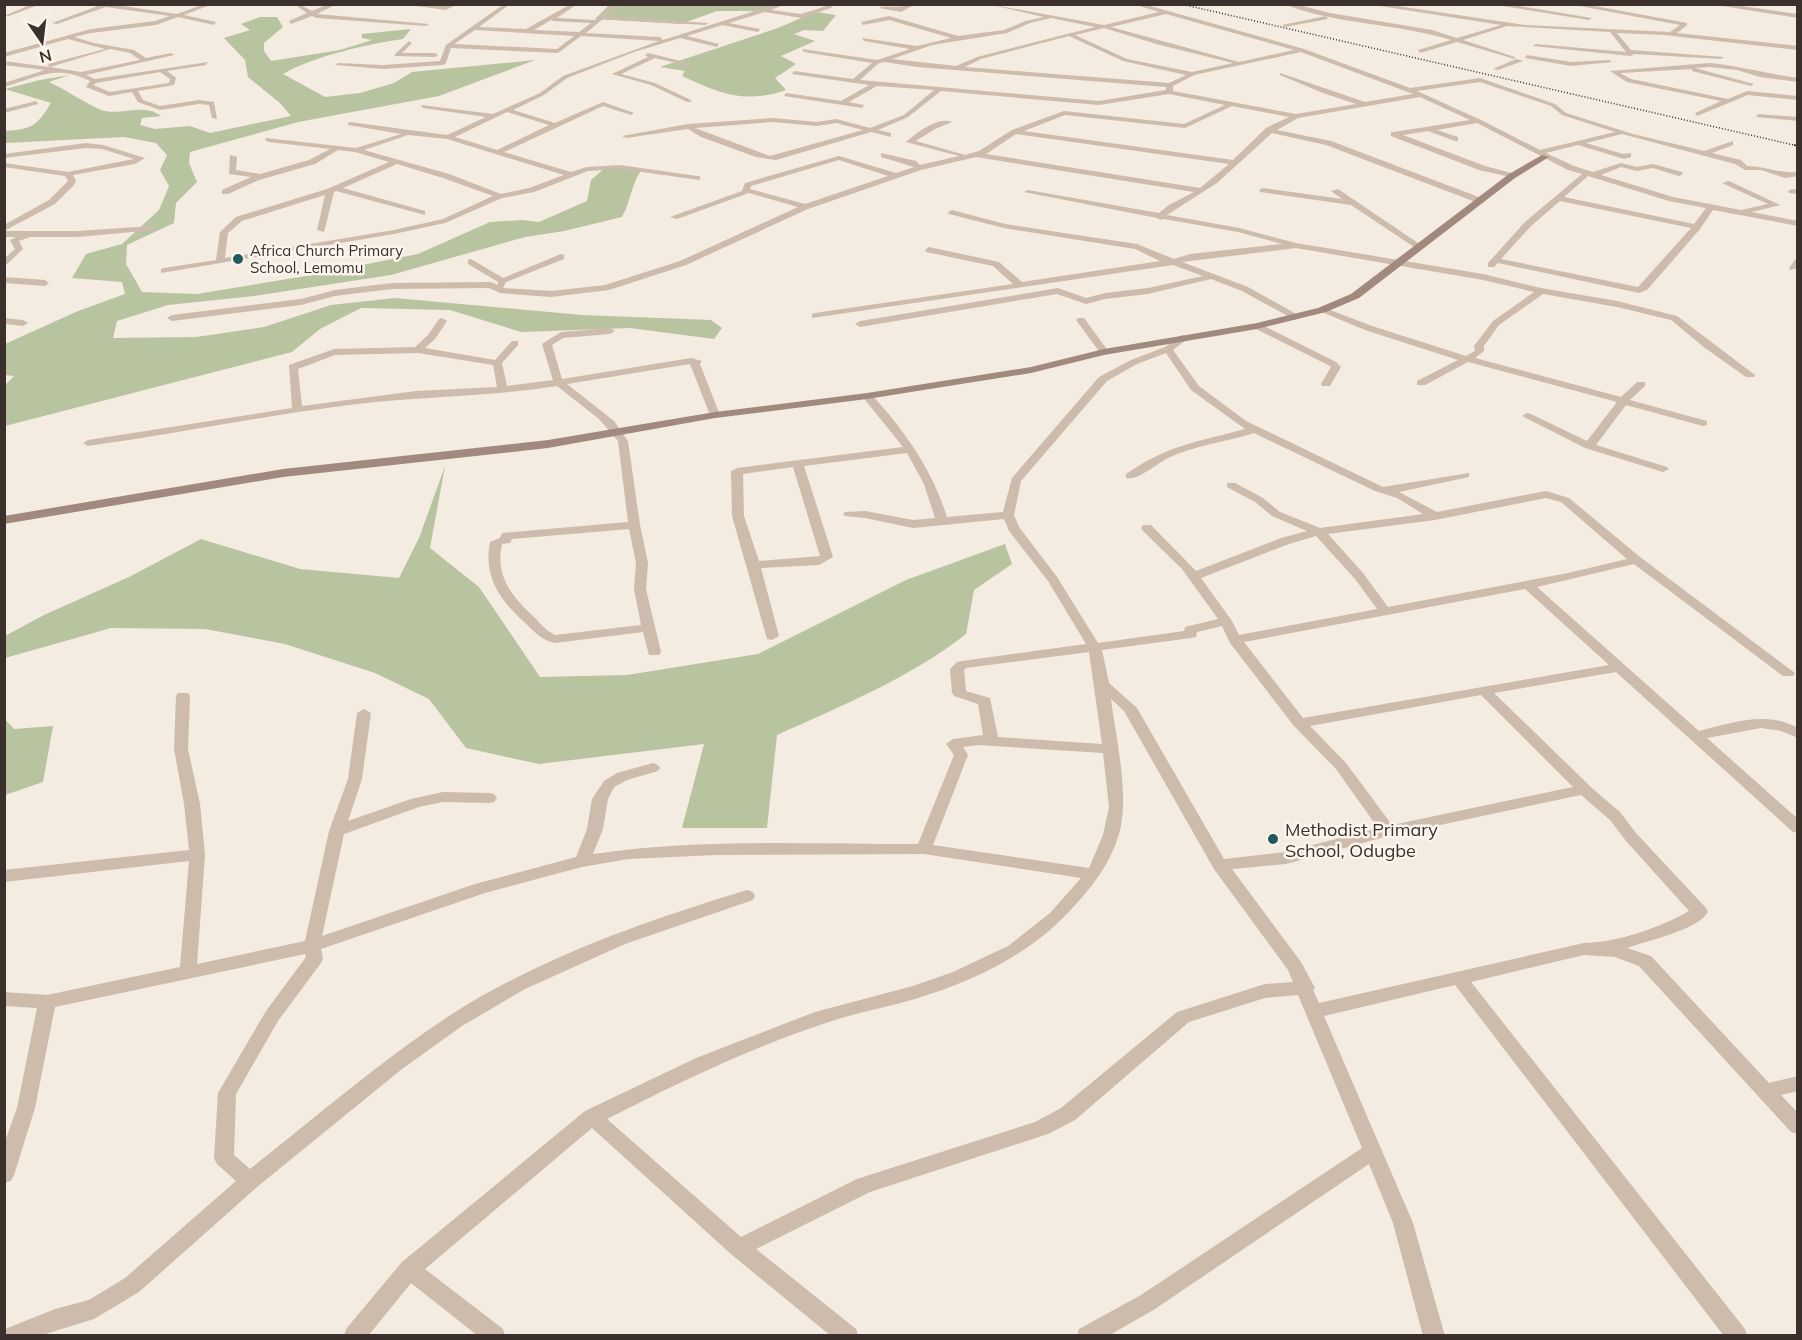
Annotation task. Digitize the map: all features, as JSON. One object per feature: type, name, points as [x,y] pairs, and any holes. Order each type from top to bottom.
[{"type":"main road","points":[[4,520],[283,473],[525,447],[715,415],[867,396],[1031,370],[1104,352],[1257,326],[1295,317],[1322,310],[1355,296],[1542,154]]},
{"type":"street","points":[[15,4],[31,7]]},
{"type":"street","points":[[7,15],[39,4]]},
{"type":"street","points":[[93,4],[214,23]]},
{"type":"street","points":[[4,55],[91,32],[142,26],[211,4]]},
{"type":"street","points":[[291,22],[335,4]]},
{"type":"street","points":[[404,4],[446,8],[455,4]]},
{"type":"street","points":[[338,65],[383,67],[435,65],[445,62],[448,46],[508,4]]},
{"type":"street","points":[[528,31],[547,18],[564,13],[575,4]]},
{"type":"street","points":[[448,46],[556,51],[605,18],[620,4]]},
{"type":"street","points":[[448,137],[542,94],[565,77],[632,51],[784,4]]},
{"type":"street","points":[[762,10],[801,16],[826,8],[831,4]]},
{"type":"street","points":[[882,8],[901,10],[914,4]]},
{"type":"street","points":[[991,4],[1106,27],[1162,44],[1239,62]]},
{"type":"street","points":[[1134,4],[1302,50],[1412,90],[1542,154],[1589,174],[1710,208],[1797,224]]},
{"type":"street","points":[[1286,4],[1334,16],[1422,30],[1520,61],[1496,69]]},
{"type":"street","points":[[1493,4],[1589,18]]},
{"type":"street","points":[[1571,4],[1685,24],[1672,33]]},
{"type":"street","points":[[1610,11],[1622,4]]},
{"type":"street","points":[[1712,4],[1797,16]]},
{"type":"street","points":[[296,5],[317,16],[426,24]]},
{"type":"street","points":[[55,23],[107,6]]},
{"type":"street","points":[[1367,8],[1381,7],[1507,25],[1672,33],[1797,48]]},
{"type":"street","points":[[1546,28],[1543,21],[1548,12]]},
{"type":"street","points":[[957,68],[979,58],[1053,38],[1166,13]]},
{"type":"street","points":[[1285,25],[1357,13]]},
{"type":"street","points":[[804,50],[877,62],[919,48],[958,38],[1005,32],[1034,21],[1056,16]]},
{"type":"street","points":[[547,18],[599,22]]},
{"type":"street","points":[[605,18],[719,24],[758,30]]},
{"type":"street","points":[[863,23],[889,18],[958,38]]},
{"type":"street","points":[[97,25],[116,29]]},
{"type":"street","points":[[1420,51],[1507,25]]},
{"type":"street","points":[[472,28],[669,39]]},
{"type":"street","points":[[1612,31],[1630,52],[1721,57]]},
{"type":"street","points":[[1664,33],[1665,43]]},
{"type":"street","points":[[1071,35],[1125,60],[1192,74]]},
{"type":"street","points":[[678,36],[717,45]]},
{"type":"street","points":[[70,38],[135,52],[144,60]]},
{"type":"street","points":[[864,39],[919,48]]},
{"type":"street","points":[[409,43],[397,55],[414,57],[447,54]]},
{"type":"street","points":[[1527,57],[1536,44],[1627,55],[1631,54],[1630,52]]},
{"type":"street","points":[[45,67],[114,48]]},
{"type":"street","points":[[794,73],[938,90],[1106,103],[1170,88],[1192,74],[1302,50]]},
{"type":"street","points":[[632,51],[690,64]]},
{"type":"street","points":[[80,74],[171,55]]},
{"type":"street","points":[[655,56],[615,74],[653,84],[689,101]]},
{"type":"street","points":[[1513,58],[1527,57],[1571,64],[1609,62]]},
{"type":"street","points":[[886,60],[916,65],[1170,88],[1229,105],[1296,116],[1422,95]]},
{"type":"street","points":[[855,81],[877,62]]},
{"type":"street","points":[[5,63],[55,68],[80,74],[94,81]]},
{"type":"street","points":[[162,71],[172,78],[172,84],[104,94],[88,86],[94,81],[206,63]]},
{"type":"street","points":[[1730,101],[1629,81],[1612,70],[1722,66],[1797,80]]},
{"type":"street","points":[[1683,67],[1751,84]]},
{"type":"street","points":[[4,85],[55,68]]},
{"type":"street","points":[[1282,74],[1325,92],[1365,105]]},
{"type":"street","points":[[1412,90],[1480,80],[1553,105],[1564,114],[1625,131],[1631,136],[1738,162],[1745,168],[1762,168],[1785,176],[1797,174]]},
{"type":"street","points":[[842,103],[876,84]]},
{"type":"street","points":[[688,126],[710,138],[767,158],[776,158],[871,130],[906,116],[938,90]]},
{"type":"street","points":[[135,91],[140,101],[160,108],[199,102],[212,103],[215,118]]},
{"type":"street","points":[[1697,114],[1747,93],[1797,98]]},
{"type":"street","points":[[786,95],[862,106]]},
{"type":"street","points":[[4,111],[36,103]]},
{"type":"street","points":[[496,153],[603,104],[631,113]]},
{"type":"street","points":[[978,155],[1015,132],[1064,113],[1185,126],[1229,105]]},
{"type":"street","points":[[423,106],[492,116]]},
{"type":"street","points":[[507,110],[555,125]]},
{"type":"street","points":[[1339,110],[1355,114]]},
{"type":"street","points":[[1161,218],[1166,209],[1202,191],[1269,130],[1296,116]]},
{"type":"street","points":[[1758,116],[1797,119]]},
{"type":"street","points":[[626,136],[688,126],[773,120],[817,124],[836,121],[888,135]]},
{"type":"street","points":[[1479,121],[1394,134],[1482,168],[1512,176]]},
{"type":"street","points":[[948,122],[932,127],[910,142],[968,156]]},
{"type":"street","points":[[350,124],[410,134],[448,137],[571,175]]},
{"type":"street","points":[[1426,128],[1455,139]]},
{"type":"street","points":[[1269,130],[1321,141],[1481,201]]},
{"type":"street","points":[[1542,154],[1625,131]]},
{"type":"street","points":[[1015,132],[1235,163]]},
{"type":"street","points":[[357,150],[410,134]]},
{"type":"street","points":[[269,140],[357,150],[446,176],[500,196]]},
{"type":"street","points":[[1578,143],[1624,157],[1628,155]]},
{"type":"street","points":[[1705,153],[1730,143]]},
{"type":"street","points":[[4,156],[85,146],[109,148],[133,158],[141,158],[135,162],[68,174],[4,165]]},
{"type":"street","points":[[225,192],[261,176],[312,162],[337,148]]},
{"type":"street","points":[[884,155],[913,163],[919,168]]},
{"type":"street","points":[[172,318],[294,303],[335,293],[392,286],[501,285],[558,294],[606,288],[683,263],[805,207],[919,168],[968,156],[978,155],[1202,191]]},
{"type":"street","points":[[233,157],[232,172],[261,176]]},
{"type":"street","points":[[745,192],[747,185],[839,158],[896,176]]},
{"type":"street","points":[[220,262],[224,232],[239,219],[332,189],[395,162]]},
{"type":"street","points":[[1483,277],[1528,224],[1589,174],[1621,165],[1637,169],[1653,166],[1679,174]]},
{"type":"street","points":[[164,271],[444,221],[500,196],[531,190],[587,169],[620,166],[697,178]]},
{"type":"street","points":[[4,229],[52,202],[54,196],[65,191],[72,181],[68,174]]},
{"type":"street","points":[[1726,183],[1776,205],[1738,214]]},
{"type":"street","points":[[332,189],[422,213]]},
{"type":"street","points":[[321,230],[332,189]]},
{"type":"street","points":[[674,218],[754,190],[777,200],[805,207]]},
{"type":"street","points":[[1263,190],[1328,202],[1353,203]]},
{"type":"street","points":[[1335,191],[1420,247]]},
{"type":"street","points":[[1028,192],[1161,218],[1239,230],[1296,245],[1483,277],[1674,318],[1708,346],[1750,375]]},
{"type":"street","points":[[1558,198],[1697,227]]},
{"type":"street","points":[[1496,260],[1639,290],[1644,288],[1697,227],[1710,208]]},
{"type":"street","points":[[952,212],[1004,226],[1137,247],[1161,260],[1174,262],[1245,289],[1295,317]]},
{"type":"street","points":[[4,234],[78,234],[151,228]]},
{"type":"street","points":[[4,265],[19,249],[14,240],[33,234]]},
{"type":"street","points":[[815,316],[1174,262],[1190,257],[1296,245]]},
{"type":"street","points":[[929,250],[996,264],[1019,284]]},
{"type":"street","points":[[501,285],[561,257]]},
{"type":"street","points":[[471,262],[501,285]]},
{"type":"street","points":[[860,324],[1058,291],[1086,301],[1148,291],[1210,277]]},
{"type":"street","points":[[4,280],[45,283]]},
{"type":"street","points":[[975,291],[996,302]]},
{"type":"street","points":[[1421,383],[1482,349],[1479,346],[1496,323],[1541,291]]},
{"type":"street","points":[[1322,310],[1369,329],[1464,359],[1703,423]]},
{"type":"street","points":[[1081,320],[1104,352]]},
{"type":"street","points":[[4,321],[22,323]]},
{"type":"street","points":[[418,350],[432,337],[442,321]]},
{"type":"street","points":[[1257,326],[1333,364],[1336,367],[1326,384]]},
{"type":"street","points":[[610,331],[561,334],[547,344],[559,383],[601,414],[618,432],[623,441],[634,525],[642,562],[640,590],[654,652]]},
{"type":"street","points":[[354,1335],[390,1295],[409,1269],[592,1117],[702,1063],[811,1021],[959,977],[1014,950],[1056,917],[1094,874],[1111,835],[1117,807],[1102,685],[1095,648],[1053,580],[1013,528],[1008,515],[1016,480],[1103,379],[1134,362],[1167,349],[1185,337]]},
{"type":"street","points":[[497,363],[515,343]]},
{"type":"street","points":[[1167,349],[1195,388],[1242,423],[1401,496],[1435,516]]},
{"type":"street","points":[[297,409],[293,367],[334,352],[418,350],[497,363]]},
{"type":"street","points":[[88,443],[297,409],[416,394],[503,390],[697,362],[695,364],[715,415]]},
{"type":"street","points":[[497,363],[503,390]]},
{"type":"street","points":[[1589,446],[1624,400],[1641,384]]},
{"type":"street","points":[[867,396],[900,432],[911,449],[933,489],[942,521]]},
{"type":"street","points":[[1527,416],[1589,446],[1663,469]]},
{"type":"street","points":[[1130,476],[1156,458],[1204,441],[1242,434],[1255,429]]},
{"type":"street","points":[[772,636],[754,565],[738,516],[737,471],[911,449]]},
{"type":"street","points":[[754,565],[819,561],[827,557],[798,464]]},
{"type":"street","points":[[1385,490],[1465,475]]},
{"type":"street","points":[[1232,485],[1259,500],[1276,514],[1319,532],[1359,576],[1384,610]]},
{"type":"street","points":[[1193,577],[1285,541],[1319,532],[1435,516],[1546,494],[1565,500],[1636,560],[1788,673]]},
{"type":"street","points":[[849,514],[874,514],[899,523],[1008,515]]},
{"type":"street","points":[[634,525],[506,536],[506,540],[496,542],[494,567],[503,593],[511,606],[544,636],[555,639],[648,628]]},
{"type":"street","points":[[1147,528],[1186,566],[1226,621],[1235,640],[1299,723],[1341,766],[1388,831]]},
{"type":"street","points":[[1235,640],[1384,610],[1527,585],[1636,560]]},
{"type":"street","points":[[1527,585],[1797,828]]},
{"type":"street","points":[[953,744],[991,738],[985,701],[959,693],[957,669],[962,665],[1191,634],[1190,630],[1226,621]]},
{"type":"street","points":[[1299,723],[1619,667]]},
{"type":"street","points":[[1102,685],[1130,708],[1220,865],[1295,967],[1306,988],[1403,1223],[1434,1335]]},
{"type":"street","points":[[1485,692],[1520,729],[1615,816],[1631,837],[1700,912],[1679,924],[1605,948]]},
{"type":"street","points":[[183,696],[181,749],[192,804],[197,855],[188,971]]},
{"type":"street","points":[[250,1181],[224,1158],[227,1093],[272,1016],[315,958],[312,946],[337,831],[356,779],[364,713]]},
{"type":"street","points":[[1696,736],[1762,722],[1788,727],[1797,734]]},
{"type":"street","points":[[953,744],[1009,741],[1109,749]]},
{"type":"street","points":[[924,849],[961,755],[953,744]]},
{"type":"street","points":[[582,861],[595,829],[600,799],[609,784],[622,776],[653,768]]},
{"type":"street","points":[[1220,865],[1286,858],[1388,831],[1586,789]]},
{"type":"street","points":[[337,831],[443,797],[489,798]]},
{"type":"street","points":[[4,999],[47,1002],[312,946],[481,888],[582,861],[628,854],[686,851],[924,849],[1094,874]]},
{"type":"street","points":[[4,876],[197,855]]},
{"type":"street","points":[[13,1335],[54,1319],[94,1309],[132,1285],[250,1181],[396,1064],[456,1021],[519,984],[619,940],[747,896]]},
{"type":"street","points":[[1315,1011],[1584,949],[1605,948],[1628,953],[1645,961],[1797,1126]]},
{"type":"street","points":[[1458,977],[1737,1335]]},
{"type":"street","points":[[739,1248],[864,1185],[1041,1128],[1068,1114],[1183,1017],[1265,991],[1306,988]]},
{"type":"street","points":[[4,1175],[26,1108],[47,1002]]},
{"type":"street","points":[[1766,1091],[1797,1083]]},
{"type":"street","points":[[592,1117],[739,1248],[848,1335]]},
{"type":"street","points":[[1088,1335],[1148,1302],[1373,1151]]},
{"type":"street","points":[[409,1269],[495,1335]]},
{"type":"green space","points":[[609,5],[782,5],[756,11],[717,11],[681,24],[595,19]]},
{"type":"green space","points":[[815,12],[836,15],[823,31],[804,30],[794,34],[815,41],[781,56],[796,64],[775,78],[786,90],[758,96],[733,95],[709,88],[682,76],[685,71],[660,67],[778,28]]},
{"type":"green space","points":[[260,17],[277,17],[283,27],[264,43],[264,51],[271,61],[340,50],[372,40],[362,38],[362,34],[411,29],[403,39],[342,52],[310,62],[283,74],[325,97],[360,93],[394,83],[412,72],[535,60],[439,96],[298,122],[190,152],[189,163],[197,182],[176,203],[174,223],[127,245],[126,264],[142,292],[197,294],[306,276],[418,254],[490,222],[522,220],[539,222],[587,201],[591,180],[606,167],[642,169],[625,211],[622,217],[564,231],[525,237],[391,275],[254,296],[168,305],[117,321],[113,338],[196,337],[264,327],[331,305],[395,298],[582,315],[711,320],[722,328],[714,339],[630,328],[521,332],[450,310],[361,308],[320,329],[292,352],[5,426],[5,385],[14,376],[5,375],[5,344],[78,311],[125,294],[122,282],[72,278],[86,254],[122,244],[159,210],[169,186],[160,170],[167,155],[156,143],[124,137],[5,143],[5,131],[27,128],[37,122],[51,103],[5,89],[69,75],[49,82],[105,111],[148,110],[154,112],[161,116],[142,118],[140,125],[155,129],[190,126],[210,133],[291,116],[280,103],[248,77],[245,60],[224,38],[250,30],[241,24]]},
{"type":"green space","points":[[445,466],[430,548],[479,587],[540,677],[627,675],[758,654],[906,580],[1005,544],[1012,564],[974,590],[966,634],[898,678],[777,735],[767,828],[682,828],[704,744],[539,764],[466,748],[429,699],[375,673],[285,644],[205,629],[111,628],[5,658],[5,636],[44,615],[129,577],[201,539],[300,569],[399,578],[419,538]]},
{"type":"green space","points":[[4,718],[14,729],[53,726],[43,782],[5,795]]},
{"type":"railway","points":[[1181,4],[1798,146],[1794,145]]},
{"type":"place","name":"Africa Church Primary School, Lemomu","points":[[238,259]]},
{"type":"place","name":"Methodist Primary School, Odugbe","points":[[1273,839]]}]
